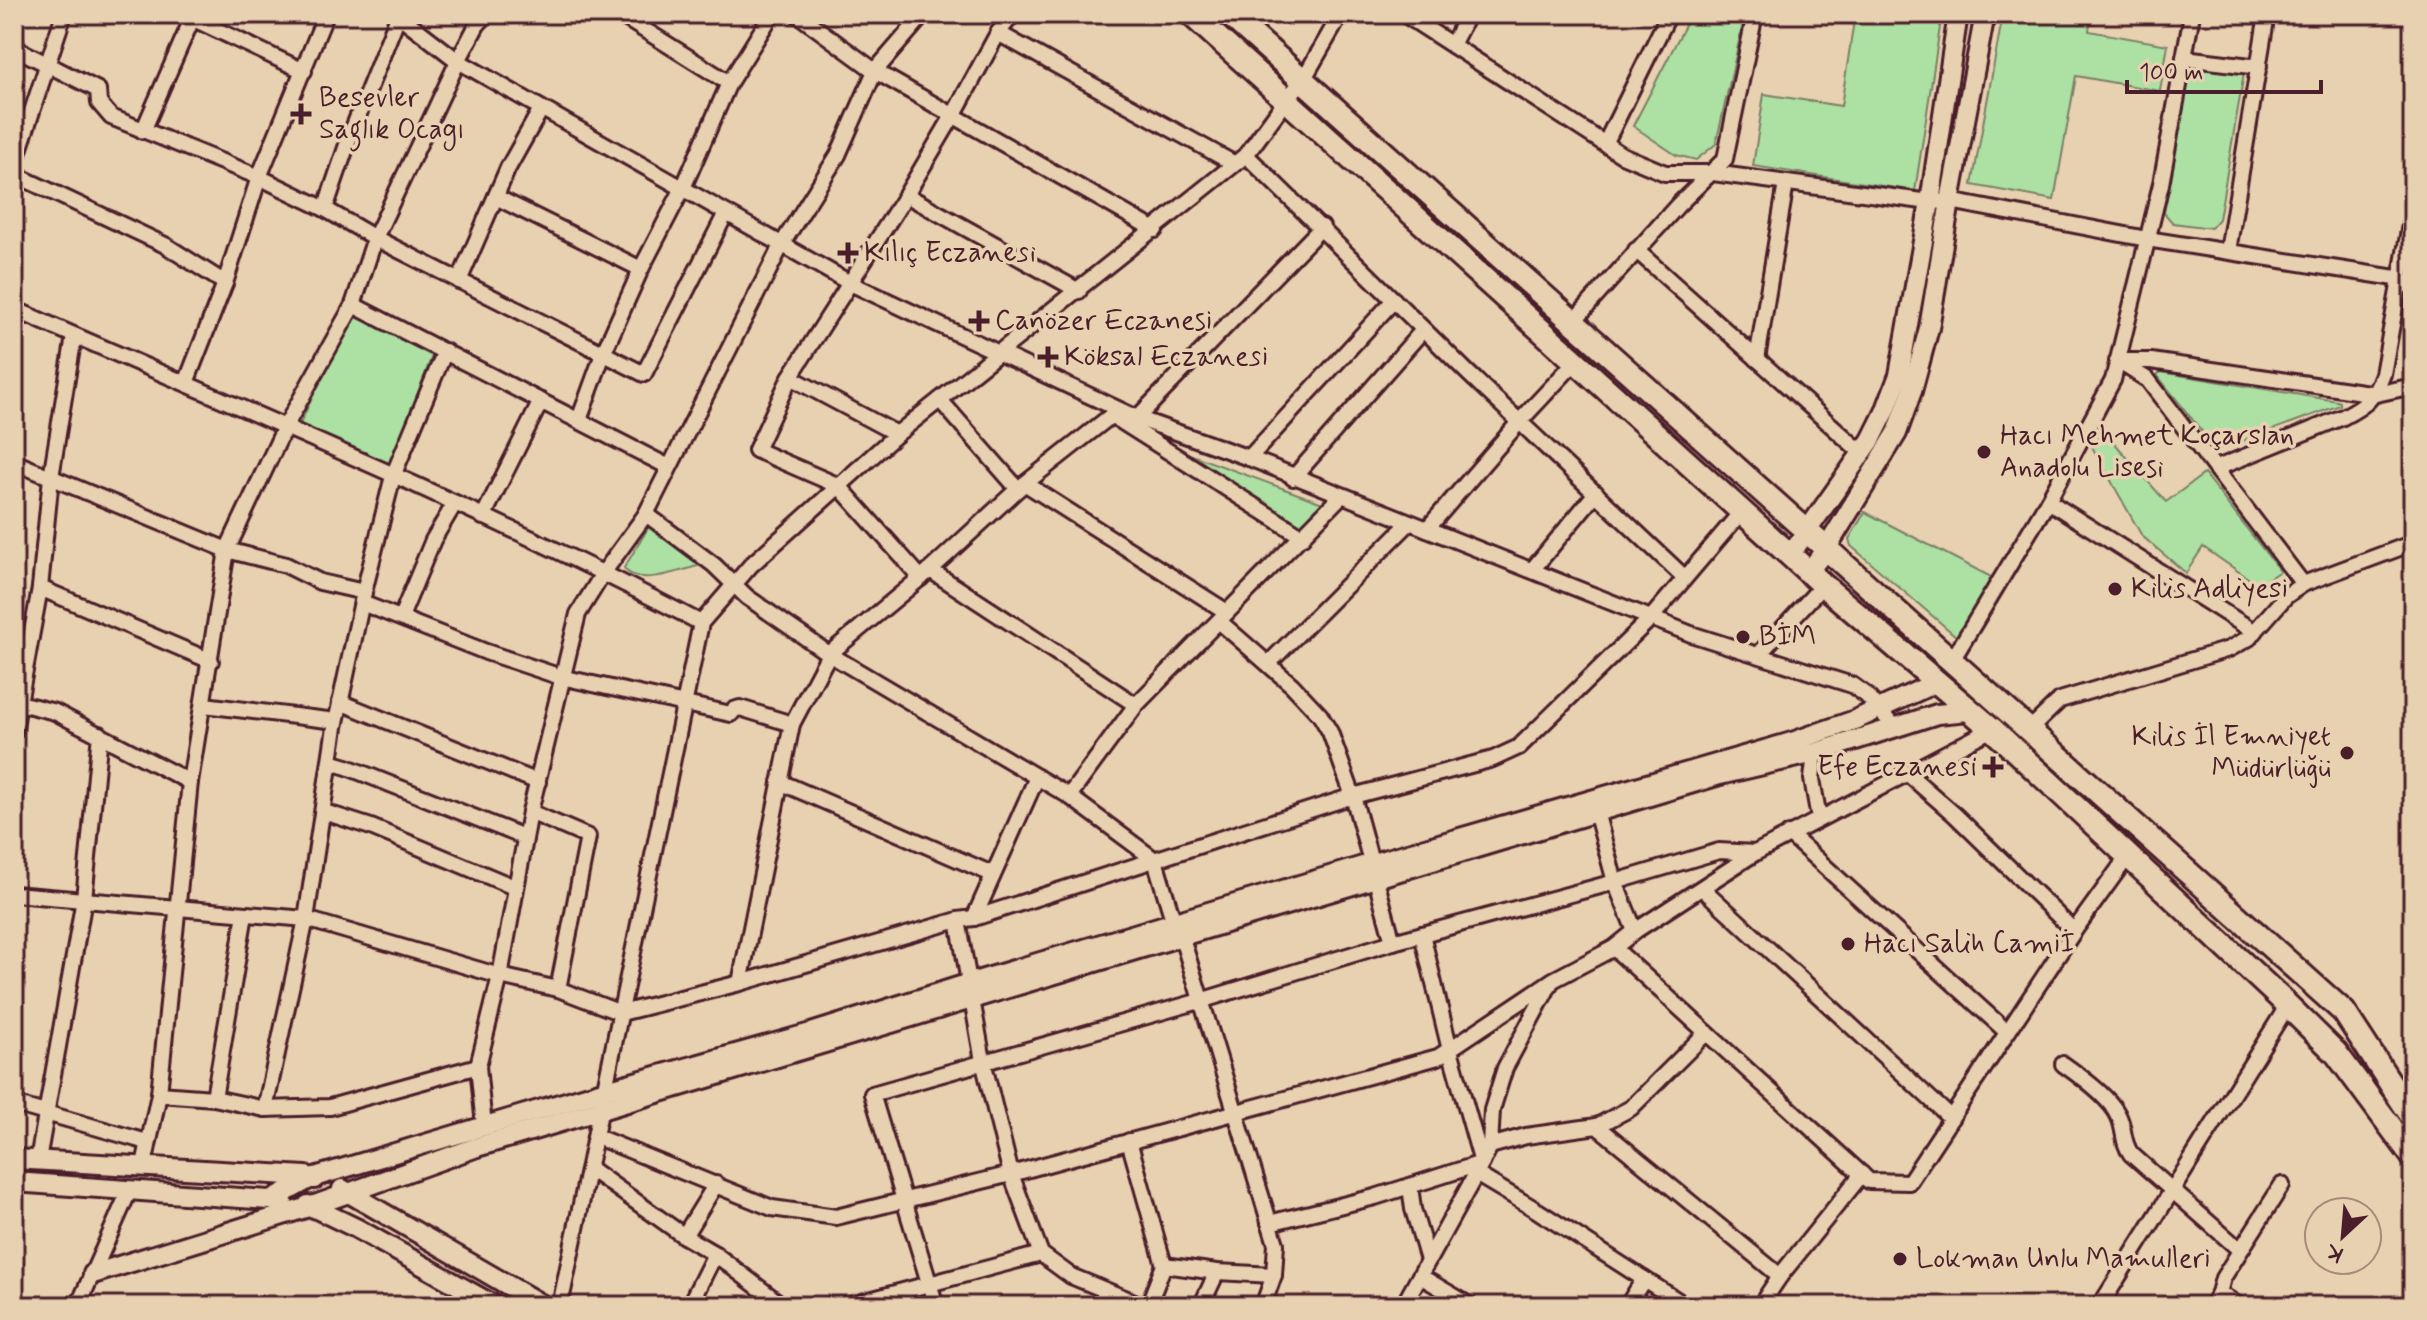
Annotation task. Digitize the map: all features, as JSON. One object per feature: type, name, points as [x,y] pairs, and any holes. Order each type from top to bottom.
[{"type":"main road","points":[[1191,14],[1790,555],[1992,729],[2288,1005],[2336,1053],[2413,1157]]},
{"type":"main road","points":[[1229,14],[2344,1012],[2413,1118]]},
{"type":"street","points":[[14,166],[64,14]]},
{"type":"street","points":[[186,383],[225,283],[259,177],[326,14]]},
{"type":"street","points":[[144,1165],[159,1094],[190,782],[227,550],[284,429],[353,305],[375,238],[458,61],[477,25],[487,14]]},
{"type":"street","points":[[619,14],[729,83]]},
{"type":"street","points":[[579,420],[603,354],[641,269],[683,188],[729,83],[772,14]]},
{"type":"street","points":[[797,14],[875,71],[1155,230]]},
{"type":"street","points":[[484,1126],[478,1066],[500,976],[524,837],[578,614],[646,514],[782,244],[838,155],[875,71],[924,14]]},
{"type":"street","points":[[1013,14],[998,33],[906,195],[790,377],[756,450],[839,486],[925,574],[1136,705]]},
{"type":"street","points":[[560,1306],[701,623],[734,582],[897,434],[1155,230],[1239,159],[1303,80],[1341,14]]},
{"type":"street","points":[[1404,14],[1622,155],[1665,173],[1713,173],[1930,202],[1950,201],[2408,284]]},
{"type":"street","points":[[1452,45],[1468,14]]},
{"type":"street","points":[[1605,144],[1669,14]]},
{"type":"street","points":[[1572,323],[1636,250],[1725,159],[1755,14]]},
{"type":"street","points":[[1790,555],[1862,453],[1885,412],[1899,375],[1930,202],[1958,14]]},
{"type":"street","points":[[1759,654],[1816,578],[1826,549],[1897,433],[1912,391],[1929,328],[1985,14]]},
{"type":"street","points":[[1951,662],[2048,501],[2113,380],[2161,184],[2192,14]]},
{"type":"street","points":[[2228,251],[2267,14]]},
{"type":"street","points":[[325,209],[398,15],[458,61],[541,109],[850,283],[997,353],[1137,418],[1249,458],[1691,634],[1852,685],[1866,695],[1895,727]]},
{"type":"street","points":[[143,131],[188,16],[304,71]]},
{"type":"street","points":[[998,33],[1239,159],[1322,227],[1423,330],[1684,577]]},
{"type":"street","points":[[14,40],[17,49],[98,90],[99,103],[111,117],[259,177],[644,374],[726,213]]},
{"type":"street","points":[[2184,58],[2259,67]]},
{"type":"street","points":[[459,281],[496,197],[541,109]]},
{"type":"street","points":[[14,174],[165,245],[225,283]]},
{"type":"street","points":[[1757,359],[1786,183]]},
{"type":"street","points":[[906,195],[1079,291]]},
{"type":"street","points":[[496,197],[641,269]]},
{"type":"street","points":[[2217,468],[2343,417],[2362,407],[2376,394],[2408,284],[2413,208]]},
{"type":"street","points":[[1137,418],[1322,227]]},
{"type":"street","points":[[1636,250],[1862,453]]},
{"type":"street","points":[[1249,458],[1394,300]]},
{"type":"street","points":[[353,305],[669,467]]},
{"type":"street","points":[[14,309],[455,503],[604,572],[701,623]]},
{"type":"street","points":[[1293,478],[1423,330]]},
{"type":"street","points":[[14,732],[40,588],[51,477],[74,336]]},
{"type":"street","points":[[265,1109],[306,919],[336,721],[363,598],[393,476],[445,351]]},
{"type":"street","points":[[1427,529],[1576,361]]},
{"type":"street","points":[[2117,361],[2151,361],[2376,394],[2413,386]]},
{"type":"street","points":[[2117,361],[2148,380],[2303,584]]},
{"type":"street","points":[[790,377],[897,434]]},
{"type":"street","points":[[940,400],[1022,486],[1223,617],[1320,715],[1330,732],[1353,796],[1393,942]]},
{"type":"street","points":[[483,517],[541,401]]},
{"type":"street","points":[[740,983],[792,724],[829,654],[925,574],[1022,486],[1112,415],[1137,418]]},
{"type":"street","points":[[1112,415],[1303,537]]},
{"type":"street","points":[[14,462],[227,550],[286,565],[486,652],[561,677],[731,714],[740,708],[792,724]]},
{"type":"street","points":[[1532,570],[1596,493]]},
{"type":"street","points":[[1069,796],[1136,705],[1341,496]]},
{"type":"street","points":[[2048,501],[2255,632]]},
{"type":"street","points":[[401,617],[433,540],[455,503]]},
{"type":"street","points":[[14,894],[306,919],[500,976],[558,989],[621,1013],[974,918],[1353,796],[1493,759],[1519,747],[1651,618],[1742,511]]},
{"type":"street","points":[[646,514],[734,582],[747,597],[829,654],[1069,796],[1155,860],[1276,1244],[1274,1275],[1263,1306]]},
{"type":"street","points":[[1269,663],[1409,523]]},
{"type":"street","points":[[2028,731],[2060,700],[2229,649],[2255,632],[2286,596],[2303,584],[2413,543]]},
{"type":"street","points":[[40,588],[211,661]]},
{"type":"street","points":[[273,1199],[311,1178],[484,1126],[971,991],[1595,806],[1792,742],[1879,709],[1937,682]]},
{"type":"street","points":[[340,702],[538,782]]},
{"type":"street","points":[[17,703],[55,712],[190,782]]},
{"type":"street","points":[[204,705],[336,721]]},
{"type":"street","points":[[1595,806],[1815,753],[1937,714],[1969,711]]},
{"type":"street","points":[[597,1137],[772,1208],[836,1217],[1011,1174],[1438,1057],[1553,980],[1614,948],[1755,853],[1992,729]]},
{"type":"street","points":[[38,1160],[84,899],[100,734]]},
{"type":"street","points":[[1815,753],[1812,779],[1819,818]]},
{"type":"street","points":[[330,762],[524,837]]},
{"type":"street","points":[[1908,774],[1955,815],[2074,931]]},
{"type":"street","points":[[974,918],[1037,777]]},
{"type":"street","points":[[780,782],[992,874]]},
{"type":"street","points":[[1595,806],[1615,882],[1635,931]]},
{"type":"street","points":[[324,812],[371,827],[514,887]]},
{"type":"street","points":[[530,812],[588,837],[558,989]]},
{"type":"street","points":[[1789,834],[2007,1032]]},
{"type":"street","points":[[936,1306],[872,1094],[1200,1001],[1393,942],[1719,851],[1755,853]]},
{"type":"street","points":[[1614,948],[1869,1181],[1909,1182],[2074,931],[2128,856]]},
{"type":"street","points":[[1702,888],[1951,1118]]},
{"type":"street","points":[[214,1098],[245,914]]},
{"type":"street","points":[[958,920],[983,1061],[1011,1174],[1041,1254],[1071,1276],[1146,1306],[1164,1265],[1129,1141]]},
{"type":"street","points":[[1422,934],[1479,1169],[1686,1306]]},
{"type":"street","points":[[1403,1306],[1490,1146],[1492,1110],[1505,1068],[1553,980]]},
{"type":"street","points":[[93,1274],[312,1206],[477,1147],[601,1111],[971,991]]},
{"type":"street","points":[[2100,1306],[2288,1005]]},
{"type":"street","points":[[1490,1146],[1526,1136],[1597,1126],[1631,1108],[1706,1033]]},
{"type":"street","points":[[2063,1064],[2085,1080],[2113,1108],[2120,1118],[2128,1149],[2240,1250]]},
{"type":"street","points":[[159,1094],[214,1098],[265,1109],[330,1107],[478,1066]]},
{"type":"street","points":[[14,1104],[147,1142]]},
{"type":"street","points":[[1597,1126],[1780,1276]]},
{"type":"street","points":[[14,1159],[311,1178],[351,1192],[544,1306]]},
{"type":"street","points":[[589,1168],[684,1236],[715,1254],[783,1306]]},
{"type":"street","points":[[1269,1223],[1479,1169]]},
{"type":"street","points":[[1760,1306],[1780,1276],[1862,1174]]},
{"type":"street","points":[[14,1182],[273,1199],[312,1206],[495,1306]]},
{"type":"street","points":[[684,1236],[716,1184]]},
{"type":"street","points":[[2211,1306],[2223,1278],[2282,1185]]},
{"type":"street","points":[[1410,1186],[1413,1209],[1428,1260]]},
{"type":"street","points":[[78,1306],[130,1189]]},
{"type":"street","points":[[689,1306],[715,1254]]},
{"type":"street","points":[[847,1306],[1041,1254]]},
{"type":"street","points":[[1164,1265],[1274,1275]]},
{"type":"street","points":[[1201,1306],[1217,1272]]},
{"type":"street","points":[[1420,1276],[1471,1306]]},
{"type":"street","points":[[1627,1306],[1644,1279]]},
{"type":"street","points":[[2219,1293],[2239,1306]]},
{"type":"green space","points":[[1691,14],[1745,14],[1716,144],[1696,160],[1676,155],[1633,126]]},
{"type":"green space","points":[[1855,14],[1942,14],[1915,191],[1753,166],[1764,94],[1841,106]]},
{"type":"green space","points":[[2003,14],[2091,14],[2089,31],[2168,45],[2160,91],[2076,76],[2054,200],[1972,185]]},
{"type":"green space","points":[[2191,65],[2244,73],[2219,219],[2211,228],[2173,223],[2164,213]]},
{"type":"green space","points":[[352,311],[433,353],[386,477],[294,437]]},
{"type":"green space","points":[[2161,372],[2337,401],[2340,405],[2223,448],[2213,445],[2157,375]]},
{"type":"green space","points":[[2104,431],[2166,502],[2204,474],[2280,571],[2258,585],[2203,547],[2186,573],[2142,536],[2091,445]]},
{"type":"green space","points":[[1189,454],[1328,505],[1304,530]]},
{"type":"green space","points":[[1865,512],[1993,578],[1957,637],[1851,546],[1849,539]]},
{"type":"green space","points":[[650,525],[708,563],[651,577],[631,574],[624,568]]},
{"type":"place","name":"Besevler Saglık Ocagı","points":[[301,114]]},
{"type":"place","name":"Kılıç Eczanesi","points":[[848,253]]},
{"type":"place","name":"Canözer Eczanesi","points":[[979,321]]},
{"type":"place","name":"Köksal Eczanesi","points":[[1048,357]]},
{"type":"place","name":"Hacı Mehmet Koçarslan Anadolu Lisesi","points":[[1984,452]]},
{"type":"place","name":"Kilis Adliyesi","points":[[2115,589]]},
{"type":"place","name":"BİM","points":[[1743,637]]},
{"type":"place","name":"Kilis İl Emniyet Müdürlüğü","points":[[2347,753]]},
{"type":"place","name":"Efe Eczanesi","points":[[1993,767]]},
{"type":"place","name":"Hacı Salih Camiİ","points":[[1848,944]]},
{"type":"place","name":"Lokman Unlu Mamulleri","points":[[1900,1259]]}]
